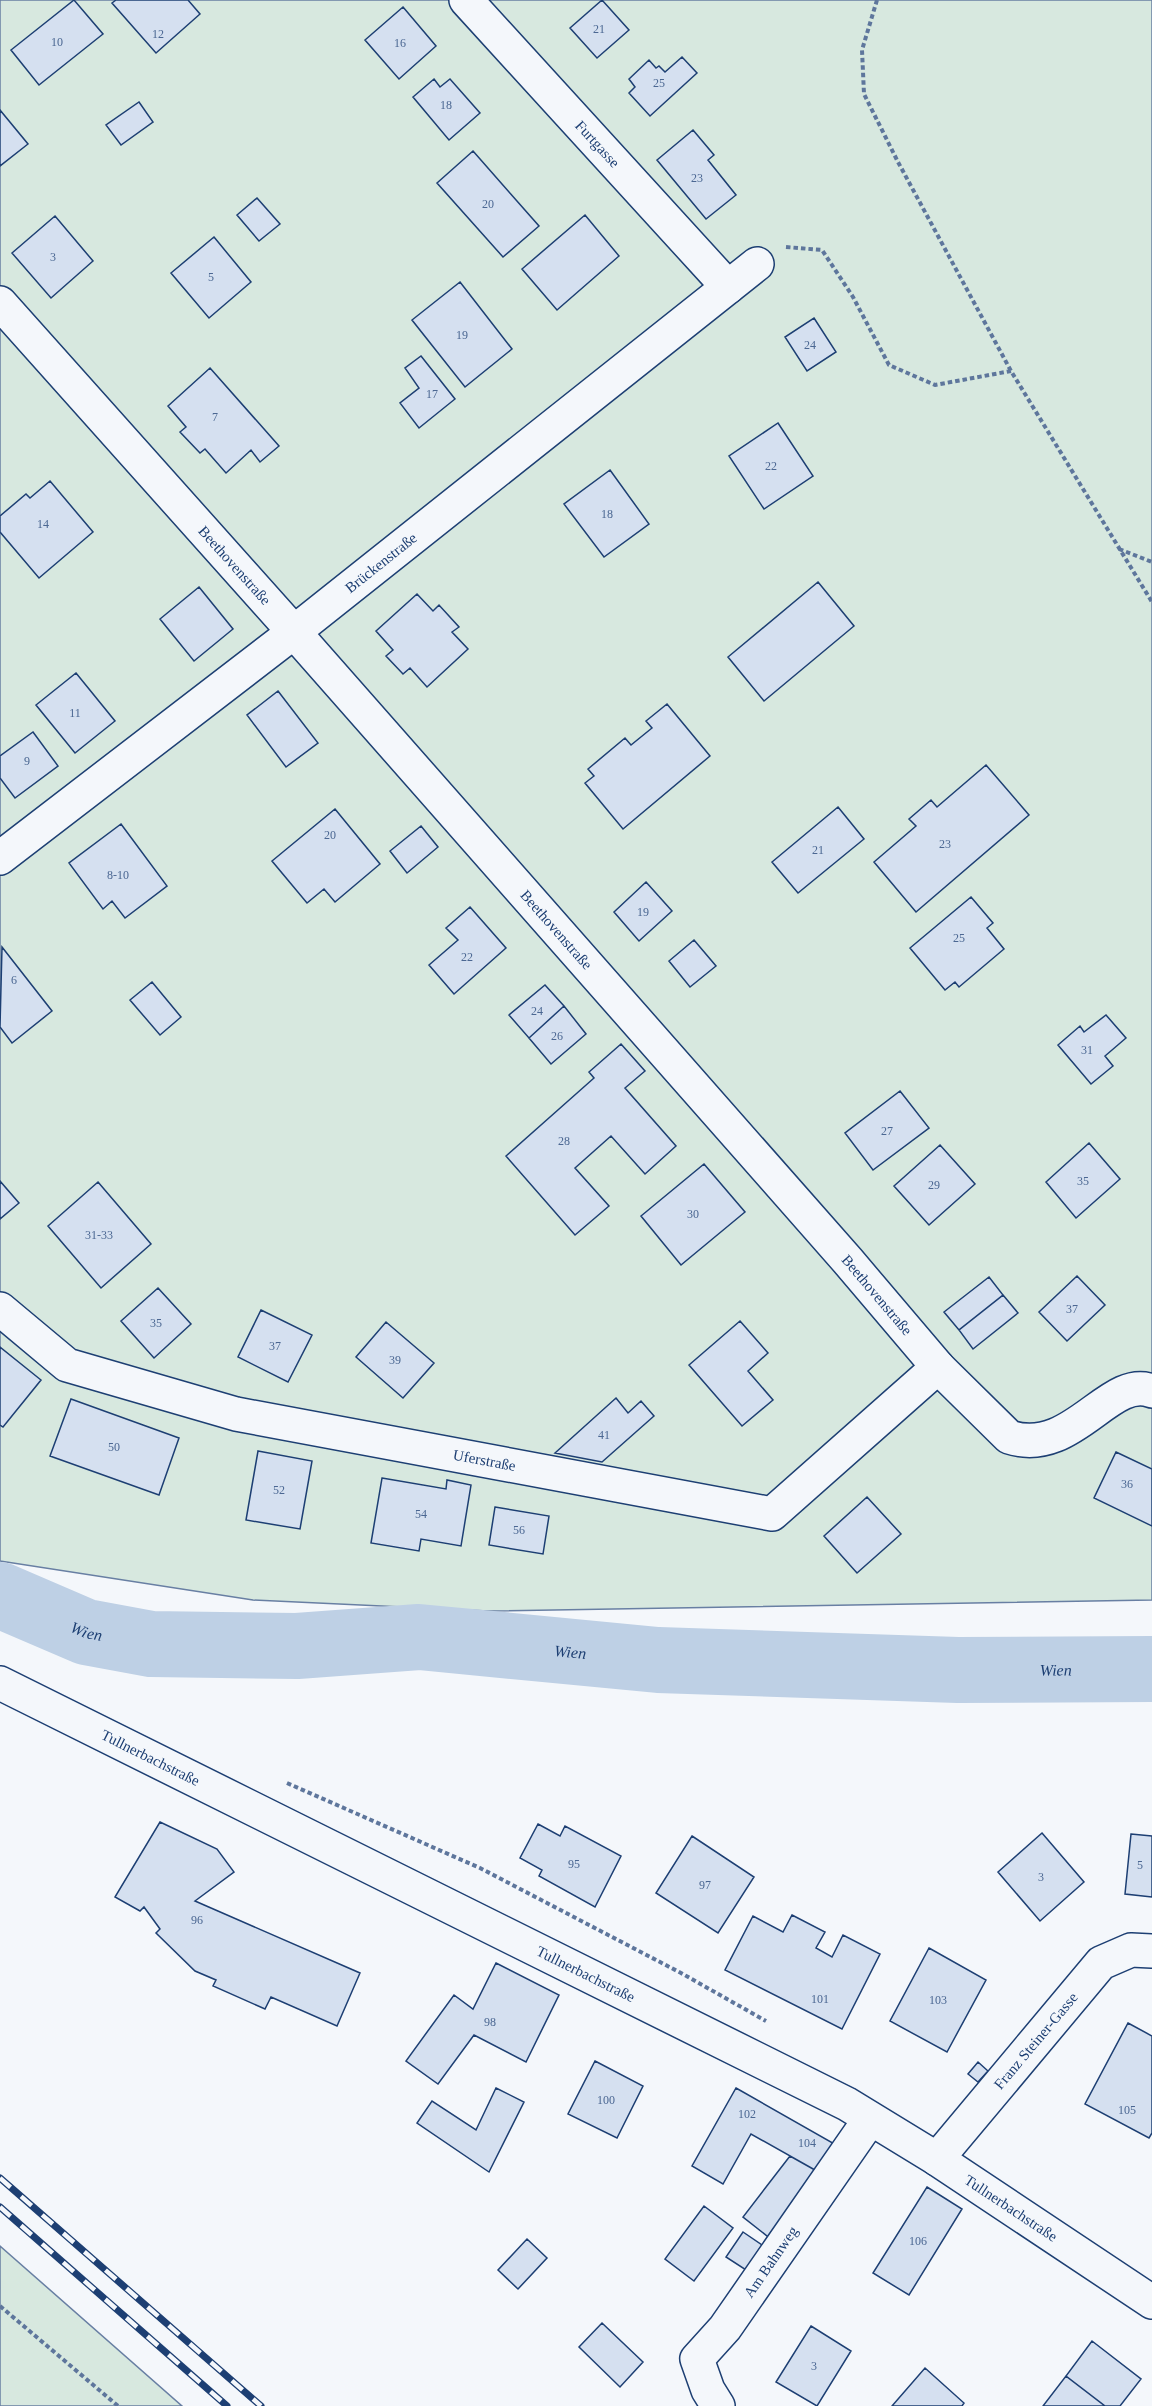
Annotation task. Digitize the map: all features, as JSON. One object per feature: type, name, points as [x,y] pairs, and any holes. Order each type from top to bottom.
[{"type":"street","name":"Furtgasse","points":[[466,0],[728,287]]},
{"type":"street","name":"Brückenstraße","points":[[0,858],[294,632],[758,264]]},
{"type":"street","name":"Beethovenstraße","points":[[0,303],[294,632],[840,1252],[938,1367],[1008,1437],[1035,1442],[1065,1432],[1126,1391],[1138,1389],[1152,1391]]},
{"type":"street","name":"Uferstraße","points":[[0,1309],[68,1365],[236,1414],[772,1514],[938,1367]]},
{"type":"street","name":"Tullnerbachstraße","points":[[0,1683],[825,2094],[937,2160],[1152,2302]]},
{"type":"street","name":"Franz Steiner-Gasse","points":[[937,2160],[1101,1964],[1131,1950],[1152,1951]]},
{"type":"street","name":"Am Bahnweg","points":[[718,2406],[708,2390],[697,2359],[725,2328],[870,2119]]},
{"type":"path","points":[[877,0],[862,50],[864,94],[898,162],[1011,371],[1152,602]]},
{"type":"path","points":[[758,264],[783,247],[822,250],[853,297],[889,365],[935,385],[1011,371]]},
{"type":"path","points":[[1118,549],[1152,562]]},
{"type":"path","points":[[0,2306],[118,2406]]},
{"type":"shaded area","points":[[0,0],[1152,0],[1152,1600],[488,1611],[253,1600],[0,1561]]},
{"type":"shaded area","points":[[0,2246],[182,2406],[0,2406]]},
{"type":"building","points":[[74,0],[103,34],[39,85],[11,50]]},
{"type":"building","points":[[116,0],[188,0],[200,14],[156,53],[112,3]]},
{"type":"building","points":[[602,0],[629,30],[597,58],[570,28]]},
{"type":"building","points":[[403,7],[436,46],[399,79],[365,40]]},
{"type":"building","points":[[682,57],[697,73],[650,116],[629,93],[635,87],[629,79],[649,60],[656,68],[659,66],[665,72]]},
{"type":"building","points":[[434,79],[440,87],[450,79],[480,113],[449,140],[413,97]]},
{"type":"building","points":[[139,102],[153,122],[121,145],[106,125]]},
{"type":"building","points":[[0,110],[28,144],[0,166]]},
{"type":"building","points":[[693,130],[714,155],[708,160],[736,195],[706,219],[657,160]]},
{"type":"building","points":[[473,151],[539,226],[503,257],[437,183]]},
{"type":"building","points":[[257,198],[280,224],[259,241],[237,215]]},
{"type":"building","points":[[585,215],[619,256],[557,310],[522,269]]},
{"type":"building","points":[[55,216],[93,261],[51,298],[12,253]]},
{"type":"building","points":[[214,237],[251,282],[209,318],[171,273]]},
{"type":"building","points":[[460,282],[512,349],[465,387],[412,320]]},
{"type":"building","points":[[814,318],[836,352],[807,371],[785,337]]},
{"type":"building","points":[[421,356],[455,399],[419,428],[400,403],[419,388],[405,368]]},
{"type":"building","points":[[210,368],[279,446],[260,462],[251,450],[226,473],[205,449],[200,453],[180,432],[186,427],[168,406]]},
{"type":"building","points":[[778,423],[813,476],[764,509],[729,456]]},
{"type":"building","points":[[610,470],[649,524],[604,557],[564,504]]},
{"type":"building","points":[[50,481],[93,532],[39,578],[0,532],[0,516],[26,494],[30,498]]},
{"type":"building","points":[[818,582],[854,626],[764,701],[728,657]]},
{"type":"building","points":[[199,587],[233,629],[194,661],[160,619]]},
{"type":"building","points":[[417,594],[433,611],[439,605],[459,627],[452,632],[468,649],[427,687],[410,668],[403,674],[386,656],[393,650],[376,631]]},
{"type":"building","points":[[76,673],[115,721],[75,753],[36,705]]},
{"type":"building","points":[[278,691],[318,743],[286,767],[247,715]]},
{"type":"building","points":[[667,704],[710,756],[623,829],[585,783],[594,776],[588,769],[625,738],[631,745],[652,728],[646,721]]},
{"type":"building","points":[[33,732],[58,766],[15,798],[0,778],[0,756]]},
{"type":"building","points":[[986,765],[1029,815],[916,912],[874,862],[916,826],[909,819],[931,800],[937,807]]},
{"type":"building","points":[[838,807],[864,839],[798,893],[772,862]]},
{"type":"building","points":[[335,809],[380,864],[335,902],[324,889],[307,903],[272,861]]},
{"type":"building","points":[[121,824],[167,886],[125,918],[112,901],[103,909],[69,863]]},
{"type":"building","points":[[421,826],[438,847],[407,873],[390,851]]},
{"type":"building","points":[[646,882],[672,911],[639,941],[614,912]]},
{"type":"building","points":[[971,897],[993,923],[987,928],[1004,949],[959,987],[955,982],[945,990],[910,948]]},
{"type":"building","points":[[470,907],[506,948],[454,994],[429,965],[458,940],[446,928]]},
{"type":"building","points":[[694,940],[716,966],[690,987],[669,961]]},
{"type":"building","points":[[2,947],[52,1011],[12,1043],[0,1027]]},
{"type":"building","points":[[152,982],[181,1017],[160,1035],[130,1000]]},
{"type":"building","points":[[545,985],[564,1006],[529,1038],[509,1015]]},
{"type":"building","points":[[564,1006],[586,1034],[551,1064],[529,1038]]},
{"type":"building","points":[[1106,1015],[1126,1038],[1105,1056],[1113,1066],[1091,1084],[1058,1045],[1080,1026],[1084,1032]]},
{"type":"building","points":[[621,1044],[645,1071],[625,1088],[676,1146],[645,1174],[611,1136],[575,1168],[609,1206],[575,1235],[506,1156],[594,1078],[589,1072]]},
{"type":"building","points":[[900,1091],[929,1128],[873,1170],[845,1133]]},
{"type":"building","points":[[1089,1143],[1120,1179],[1076,1218],[1046,1182]]},
{"type":"building","points":[[940,1145],[975,1184],[929,1225],[894,1186]]},
{"type":"building","points":[[704,1164],[745,1212],[681,1265],[641,1216]]},
{"type":"building","points":[[0,1181],[19,1203],[0,1219]]},
{"type":"building","points":[[98,1182],[151,1244],[101,1288],[48,1226]]},
{"type":"building","points":[[1077,1276],[1105,1305],[1067,1341],[1039,1312]]},
{"type":"building","points":[[989,1277],[1003,1295],[959,1330],[944,1312]]},
{"type":"building","points":[[158,1288],[191,1324],[154,1358],[121,1321]]},
{"type":"building","points":[[1003,1295],[1018,1313],[973,1349],[959,1330]]},
{"type":"building","points":[[261,1310],[312,1335],[288,1382],[238,1357]]},
{"type":"building","points":[[740,1321],[768,1353],[748,1371],[773,1400],[742,1426],[689,1365]]},
{"type":"building","points":[[386,1322],[434,1363],[403,1398],[356,1357]]},
{"type":"building","points":[[0,1347],[41,1380],[3,1427],[0,1425]]},
{"type":"building","points":[[616,1398],[628,1413],[641,1401],[654,1416],[602,1462],[555,1453]]},
{"type":"building","points":[[71,1399],[179,1438],[159,1495],[50,1456]]},
{"type":"building","points":[[258,1451],[312,1461],[300,1529],[246,1520]]},
{"type":"building","points":[[1116,1452],[1152,1469],[1152,1526],[1094,1498]]},
{"type":"building","points":[[382,1478],[446,1489],[447,1480],[471,1485],[461,1546],[421,1539],[419,1551],[371,1543]]},
{"type":"building","points":[[867,1497],[901,1534],[857,1573],[824,1536]]},
{"type":"building","points":[[495,1507],[549,1516],[543,1554],[489,1545]]},
{"type":"building","points":[[160,1822],[217,1849],[234,1872],[195,1901],[360,1973],[337,2026],[271,1997],[265,2009],[213,1986],[216,1980],[195,1971],[156,1933],[160,1929],[144,1907],[140,1911],[115,1897]]},
{"type":"building","points":[[538,1824],[560,1836],[565,1826],[621,1856],[595,1907],[539,1876],[542,1870],[520,1858]]},
{"type":"building","points":[[1042,1833],[1084,1882],[1040,1921],[998,1872]]},
{"type":"building","points":[[1131,1834],[1152,1836],[1152,1897],[1125,1894]]},
{"type":"building","points":[[692,1836],[754,1877],[718,1933],[656,1893]]},
{"type":"building","points":[[792,1915],[825,1932],[816,1948],[832,1957],[843,1935],[880,1954],[842,2029],[725,1970],[753,1916],[783,1932]]},
{"type":"building","points":[[929,1948],[986,1980],[947,2052],[890,2021]]},
{"type":"building","points":[[496,1963],[559,1995],[526,2062],[474,2035],[438,2084],[406,2061],[454,1995],[473,2009]]},
{"type":"building","points":[[1128,2023],[1152,2036],[1152,2133],[1149,2138],[1085,2104]]},
{"type":"building","points":[[595,2061],[643,2086],[617,2138],[568,2114]]},
{"type":"building","points":[[978,2062],[988,2071],[978,2082],[968,2074]]},
{"type":"building","points":[[496,2088],[524,2102],[489,2172],[417,2123],[432,2101],[476,2130]]},
{"type":"building","points":[[736,2088],[838,2146],[822,2174],[751,2134],[723,2184],[692,2166]]},
{"type":"building","points":[[790,2156],[822,2174],[772,2240],[743,2217]]},
{"type":"building","points":[[927,2187],[962,2209],[909,2295],[873,2273]]},
{"type":"building","points":[[704,2206],[733,2228],[694,2281],[665,2259]]},
{"type":"building","points":[[743,2232],[762,2245],[746,2270],[726,2257]]},
{"type":"building","points":[[527,2239],[547,2258],[518,2289],[498,2270]]},
{"type":"building","points":[[602,2323],[643,2362],[620,2387],[579,2347]]},
{"type":"building","points":[[811,2326],[851,2351],[817,2406],[776,2382]]},
{"type":"building","points":[[1092,2341],[1141,2379],[1120,2406],[1105,2406],[1066,2376]]},
{"type":"building","points":[[925,2368],[964,2403],[962,2406],[892,2406]]},
{"type":"building","points":[[1066,2376],[1105,2406],[1043,2406]]},
{"type":"waterway","name":"Wien","points":[[0,1595],[86,1632],[151,1644],[297,1646],[419,1637],[658,1660],[958,1670],[1152,1669]]},
{"type":"railway","points":[[0,2178],[261,2406]]},
{"type":"railway","points":[[0,2207],[227,2406]]}]
